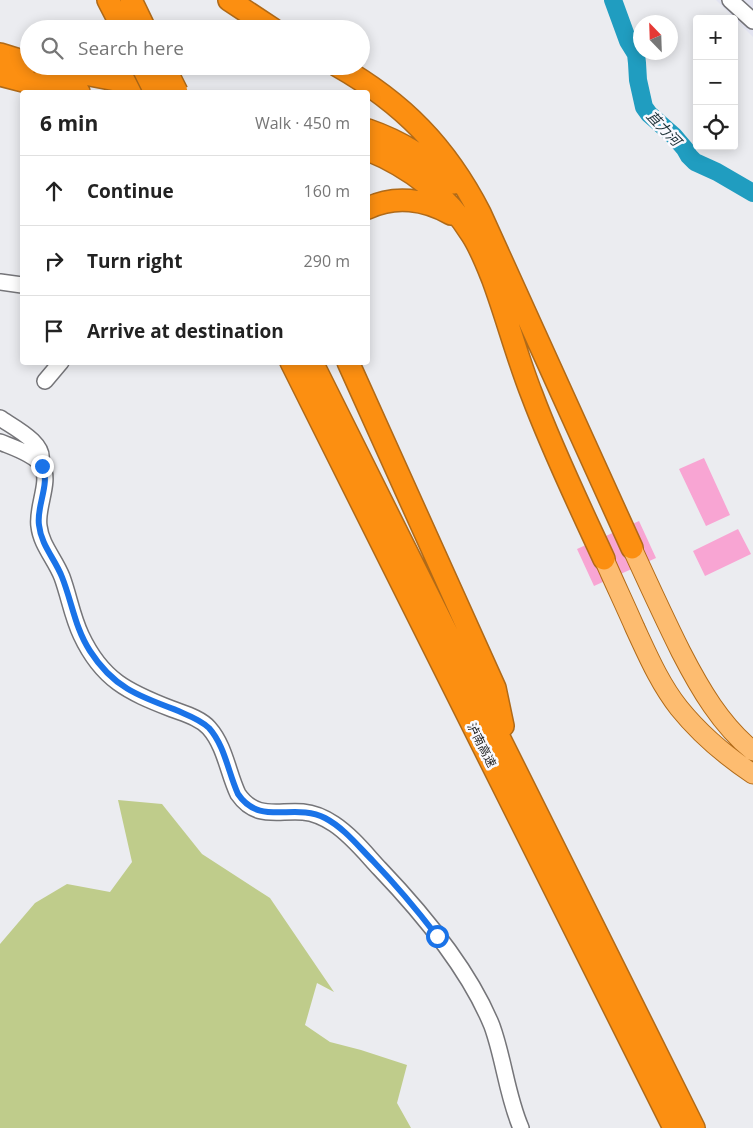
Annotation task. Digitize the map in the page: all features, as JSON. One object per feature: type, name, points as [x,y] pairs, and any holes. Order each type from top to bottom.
[{"type":"highway","points":[[229,0],[259,20]]},
{"type":"highway","points":[[121,3],[122,20]]},
{"type":"highway","points":[[121,3],[137,20]]},
{"type":"highway","points":[[0,54],[20,60]]},
{"type":"highway","points":[[0,75],[29,83],[68,90]]},
{"type":"highway","points":[[91,75],[172,90]]},
{"type":"highway","points":[[146,75],[154,90]]},
{"type":"highway","points":[[168,75],[176,90]]},
{"type":"highway","points":[[352,75],[386,98],[417,125],[434,143],[468,190],[477,243],[497,292],[533,399],[604,559]]},
{"type":"highway","points":[[370,131],[395,141],[414,152],[434,165],[458,186],[472,219],[632,548]]},
{"type":"highway","points":[[370,151],[395,163],[422,180],[448,204],[472,219]]},
{"type":"highway","points":[[370,207],[394,200],[418,201],[444,210],[458,218],[472,219]]},
{"type":"highway","name":"泸南高速","points":[[293,365],[680,1120]]},
{"type":"highway","name":"泸南高速","points":[[314,365],[509,756],[680,1120]]},
{"type":"highway","points":[[349,365],[495,688],[509,756]]},
{"type":"main road","points":[[632,548],[669,629],[700,686],[725,722],[740,740],[753,751]]},
{"type":"main road","points":[[604,559],[656,672],[669,694],[703,734],[753,774]]},
{"type":"street","points":[[730,0],[753,22]]},
{"type":"street","points":[[0,282],[20,285]]},
{"type":"street","points":[[45,381],[58,365]]},
{"type":"street","points":[[0,418],[21,432],[37,446],[42,455],[40,463]]},
{"type":"street","points":[[0,442],[25,453],[40,463],[44,469],[46,476],[38,524],[40,534],[61,575],[81,634],[98,664],[112,679],[129,690],[148,700],[192,717],[207,726],[220,745],[238,794],[248,806],[265,812],[301,811],[325,818],[346,834],[399,889],[466,975],[480,1001],[496,1040],[521,1128]]},
{"type":"shaded area","points":[[716,0],[753,0],[753,37],[738,22],[738,15],[731,15]]},
{"type":"green space","points":[[118,800],[162,804],[202,854],[270,898],[334,992],[317,983],[305,1025],[330,1042],[407,1065],[397,1103],[411,1128],[0,1128],[0,944],[35,903],[67,884],[110,892],[132,862]]},
{"type":"building","points":[[704,458],[730,515],[706,526],[679,469]]},
{"type":"building","points":[[639,521],[656,558],[594,586],[577,549]]},
{"type":"building","points":[[738,529],[751,554],[705,576],[693,551]]},
{"type":"waterway","name":"苴力河","points":[[613,0],[628,41],[636,54],[638,80],[644,107],[649,114],[674,136],[695,162],[717,172],[753,193]]},
{"type":"route","points":[[42,466],[46,476],[39,514],[40,534],[61,575],[81,634],[98,664],[120,685],[148,700],[192,717],[207,726],[220,745],[234,787],[242,801],[248,806],[265,812],[308,812],[335,824],[357,844],[399,889],[437,936]]}]
